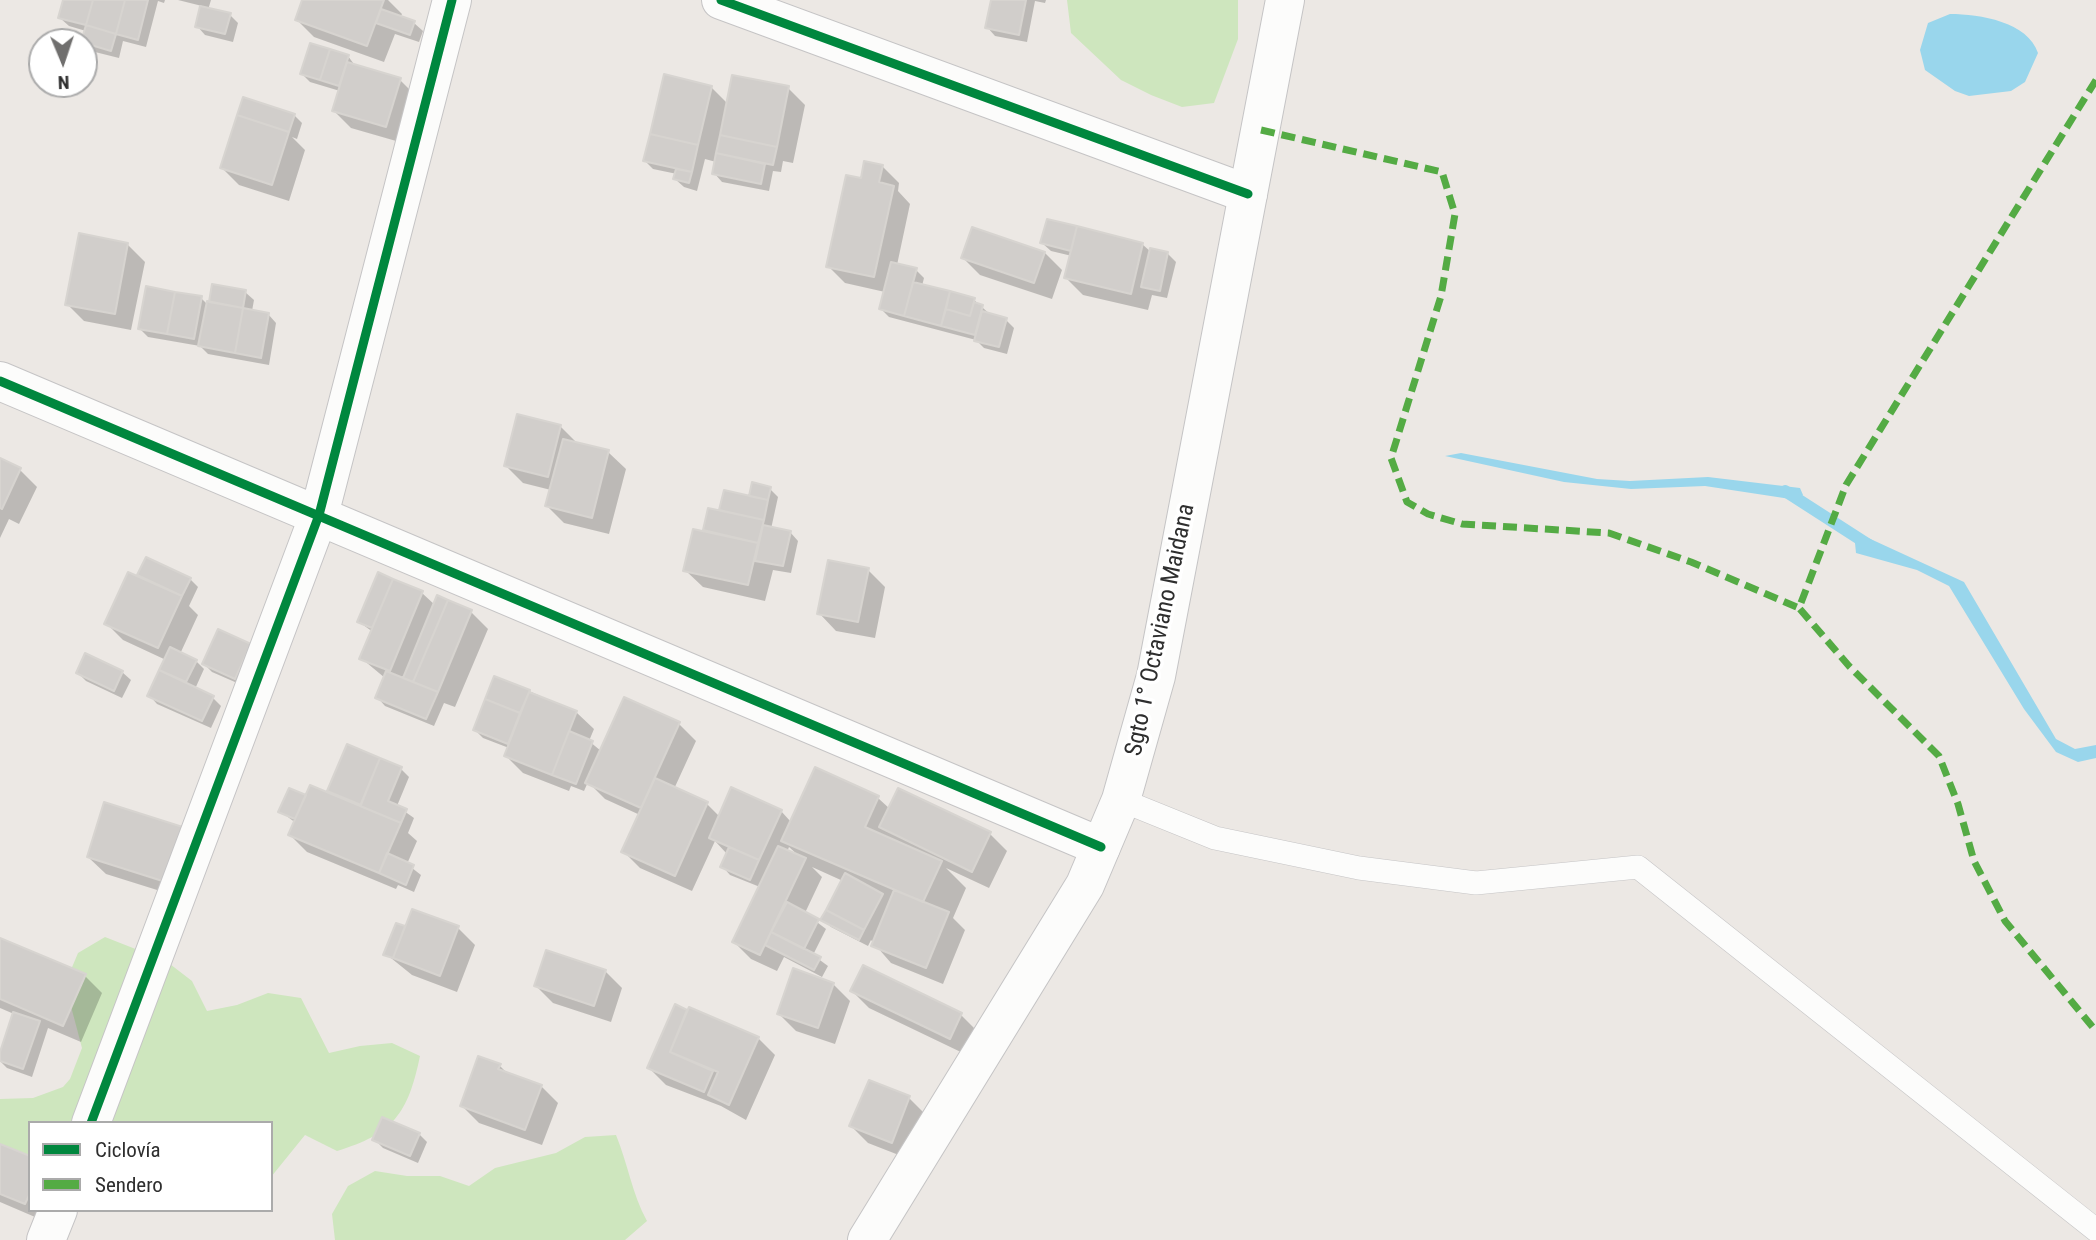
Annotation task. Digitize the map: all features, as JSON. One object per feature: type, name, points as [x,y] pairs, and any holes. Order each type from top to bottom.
[{"type":"street","points":[[91,1121],[319,515],[452,0]]},
{"type":"street","points":[[721,0],[1248,194]]},
{"type":"street","name":"Sgto 1° Octaviano Maidana","points":[[867,1240],[1085,885],[1121,800],[1156,677],[1285,0]]},
{"type":"street","points":[[0,381],[1101,848]]},
{"type":"street","points":[[46,1240],[57,1212]]},
{"type":"lane","points":[[1121,800],[1215,838],[1372,869],[1476,883],[1638,867],[2096,1230]]},
{"type":"green space","points":[[1067,0],[1238,0],[1238,39],[1214,103],[1182,107],[1121,80],[1071,33]]},
{"type":"green space","points":[[105,937],[166,961],[192,981],[207,1011],[237,1005],[268,993],[301,998],[329,1053],[392,1043],[420,1056],[410,1093],[395,1119],[372,1137],[337,1151],[305,1135],[273,1175],[273,1121],[28,1121],[28,1154],[6,1160],[0,1154],[0,1099],[33,1098],[63,1087],[70,1079],[82,1048],[65,984],[78,953]]},
{"type":"green space","points":[[616,1135],[647,1221],[625,1240],[335,1240],[332,1214],[348,1186],[375,1171],[407,1176],[440,1176],[469,1186],[495,1168],[556,1153],[585,1137]]},
{"type":"water","points":[[1950,14],[2001,22],[2014,27],[2033,42],[2038,53],[2025,82],[2011,91],[1969,96],[1955,91],[1925,70],[1920,50],[1928,23]]},
{"type":"water","points":[[1461,453],[1597,479],[1630,481],[1708,477],[1800,488],[1803,495],[1797,500],[1705,486],[1631,489],[1564,482],[1445,456]]},
{"type":"water","points":[[1864,536],[1964,582],[2056,739],[2075,749],[2096,745],[2096,758],[2078,762],[2056,752],[2024,709],[1949,586],[1917,570],[1856,553],[1855,543]]},
{"type":"building","points":[[63,0],[93,0],[86,25],[58,18]]},
{"type":"building","points":[[93,0],[125,0],[116,34],[86,25]]},
{"type":"building","points":[[125,0],[148,0],[138,40],[116,34]]},
{"type":"building","points":[[302,0],[384,0],[367,46],[295,20]]},
{"type":"building","points":[[991,0],[1026,0],[1019,35],[985,28]]},
{"type":"building","points":[[200,6],[231,13],[225,34],[195,27]]},
{"type":"building","points":[[381,9],[415,21],[410,35],[376,23]]},
{"type":"building","points":[[98,29],[116,34],[111,51],[98,47]]},
{"type":"building","points":[[310,43],[330,49],[320,80],[300,74]]},
{"type":"building","points":[[330,49],[349,55],[339,86],[320,80]]},
{"type":"building","points":[[347,62],[401,78],[386,127],[332,111]]},
{"type":"building","points":[[664,74],[712,86],[698,145],[650,134]]},
{"type":"building","points":[[732,75],[789,86],[777,147],[720,135]]},
{"type":"building","points":[[243,97],[295,114],[289,132],[237,115]]},
{"type":"building","points":[[237,115],[289,132],[272,185],[220,168]]},
{"type":"building","points":[[650,134],[698,145],[692,172],[643,161]]},
{"type":"building","points":[[720,135],[777,147],[773,165],[716,153]]},
{"type":"building","points":[[716,153],[765,164],[761,184],[712,174]]},
{"type":"building","points":[[864,161],[883,165],[879,182],[894,186],[874,277],[826,267],[846,175],[861,178]]},
{"type":"building","points":[[676,169],[692,172],[689,183],[673,179]]},
{"type":"building","points":[[1047,219],[1077,226],[1071,251],[1040,243]]},
{"type":"building","points":[[1077,226],[1143,243],[1131,294],[1064,278]]},
{"type":"building","points":[[972,227],[1045,252],[1034,283],[961,258]]},
{"type":"building","points":[[79,233],[128,243],[115,314],[65,305]]},
{"type":"building","points":[[1150,248],[1168,252],[1160,291],[1141,287]]},
{"type":"building","points":[[891,262],[917,268],[904,316],[879,309]]},
{"type":"building","points":[[913,282],[950,291],[941,326],[904,316]]},
{"type":"building","points":[[212,284],[246,290],[243,308],[209,302]]},
{"type":"building","points":[[146,286],[175,292],[167,334],[138,329]]},
{"type":"building","points":[[950,291],[975,298],[970,316],[946,309]]},
{"type":"building","points":[[175,292],[202,296],[194,339],[167,334]]},
{"type":"building","points":[[207,301],[243,308],[235,353],[198,346]]},
{"type":"building","points":[[974,302],[983,305],[975,335],[941,326],[946,309],[970,316]]},
{"type":"building","points":[[243,308],[269,313],[261,358],[235,353]]},
{"type":"building","points":[[982,311],[1007,318],[999,347],[974,341]]},
{"type":"building","points":[[517,414],[561,425],[548,477],[504,466]]},
{"type":"building","points":[[563,439],[609,450],[592,518],[545,506]]},
{"type":"building","points":[[0,458],[21,468],[2,509],[0,508]]},
{"type":"building","points":[[752,482],[771,487],[768,500],[749,496]]},
{"type":"building","points":[[724,490],[768,500],[764,520],[719,510]]},
{"type":"building","points":[[708,508],[764,520],[758,543],[703,530]]},
{"type":"building","points":[[763,525],[791,531],[783,566],[755,561]]},
{"type":"building","points":[[693,529],[758,543],[748,585],[683,571]]},
{"type":"building","points":[[146,557],[191,578],[182,596],[137,575]]},
{"type":"building","points":[[828,560],[869,568],[858,622],[817,614]]},
{"type":"building","points":[[128,572],[182,596],[158,648],[104,624]]},
{"type":"building","points":[[378,572],[393,579],[372,628],[357,622]]},
{"type":"building","points":[[393,579],[423,591],[390,671],[359,659]]},
{"type":"building","points":[[437,595],[448,600],[413,682],[403,678]]},
{"type":"building","points":[[448,600],[472,610],[438,692],[413,682]]},
{"type":"building","points":[[218,629],[251,644],[235,679],[202,664]]},
{"type":"building","points":[[170,647],[197,660],[186,682],[159,670]]},
{"type":"building","points":[[85,653],[123,671],[114,691],[76,673]]},
{"type":"building","points":[[159,670],[214,696],[202,721],[147,696]]},
{"type":"building","points":[[386,671],[438,692],[426,719],[375,698]]},
{"type":"building","points":[[494,676],[530,690],[520,713],[485,699]]},
{"type":"building","points":[[529,692],[577,711],[552,775],[504,756]]},
{"type":"building","points":[[624,697],[680,722],[641,808],[585,783]]},
{"type":"building","points":[[485,699],[520,713],[508,744],[473,730]]},
{"type":"building","points":[[569,731],[593,741],[576,784],[552,775]]},
{"type":"building","points":[[347,744],[380,758],[361,805],[327,791]]},
{"type":"building","points":[[380,758],[402,767],[388,801],[407,809],[401,823],[360,806]]},
{"type":"building","points":[[815,767],[879,796],[865,827],[942,861],[923,902],[781,841]]},
{"type":"building","points":[[655,778],[708,802],[675,876],[621,852]]},
{"type":"building","points":[[310,785],[401,823],[379,873],[288,835]]},
{"type":"building","points":[[731,787],[782,810],[759,860],[709,838]]},
{"type":"building","points":[[289,788],[306,795],[295,819],[278,812]]},
{"type":"building","points":[[898,788],[991,832],[972,872],[879,827]]},
{"type":"building","points":[[104,802],[189,829],[172,884],[87,857]]},
{"type":"building","points":[[778,846],[806,858],[760,955],[732,942]]},
{"type":"building","points":[[729,847],[759,860],[750,880],[720,867]]},
{"type":"building","points":[[387,853],[414,865],[406,885],[379,873]]},
{"type":"building","points":[[845,873],[883,894],[864,930],[826,910]]},
{"type":"building","points":[[894,890],[949,912],[926,968],[871,946]]},
{"type":"building","points":[[787,902],[819,919],[804,949],[771,932]]},
{"type":"building","points":[[412,909],[459,926],[440,976],[393,958]]},
{"type":"building","points":[[826,910],[864,930],[859,940],[820,920]]},
{"type":"building","points":[[396,923],[405,926],[393,958],[383,955]]},
{"type":"building","points":[[771,932],[821,957],[814,970],[765,945]]},
{"type":"building","points":[[0,938],[86,974],[63,1026],[0,999]]},
{"type":"building","points":[[546,950],[606,970],[594,1006],[534,986]]},
{"type":"building","points":[[863,965],[962,1013],[950,1039],[850,991]]},
{"type":"building","points":[[793,968],[834,983],[818,1028],[777,1014]]},
{"type":"building","points":[[675,1004],[687,1010],[670,1052],[713,1071],[704,1092],[647,1068]]},
{"type":"building","points":[[689,1007],[759,1037],[729,1105],[708,1095],[718,1072],[670,1052]]},
{"type":"building","points":[[13,1012],[40,1021],[23,1069],[0,1061],[0,1052]]},
{"type":"building","points":[[478,1056],[501,1064],[498,1069],[542,1085],[525,1130],[460,1106]]},
{"type":"building","points":[[869,1080],[910,1096],[892,1143],[849,1126]]},
{"type":"building","points":[[382,1117],[420,1133],[410,1156],[372,1140]]},
{"type":"building","points":[[0,1144],[28,1155],[28,1197],[25,1204],[0,1194]]},
{"type":"waterway","points":[[1785,491],[1872,547]]},
{"type":"marked path","points":[[2096,80],[1846,485],[1799,608],[1849,666],[1939,756],[1958,804],[1974,861],[2005,921],[2096,1031]]},
{"type":"marked path","points":[[1261,130],[1442,172],[1455,214],[1441,296],[1391,458],[1407,502],[1428,514],[1462,524],[1609,533],[1691,562],[1799,608]]},
{"type":"cycle path","points":[[92,1121],[319,515],[452,0]]},
{"type":"cycle path","points":[[721,0],[1248,194]]},
{"type":"cycle path","points":[[0,381],[1101,847]]}]
